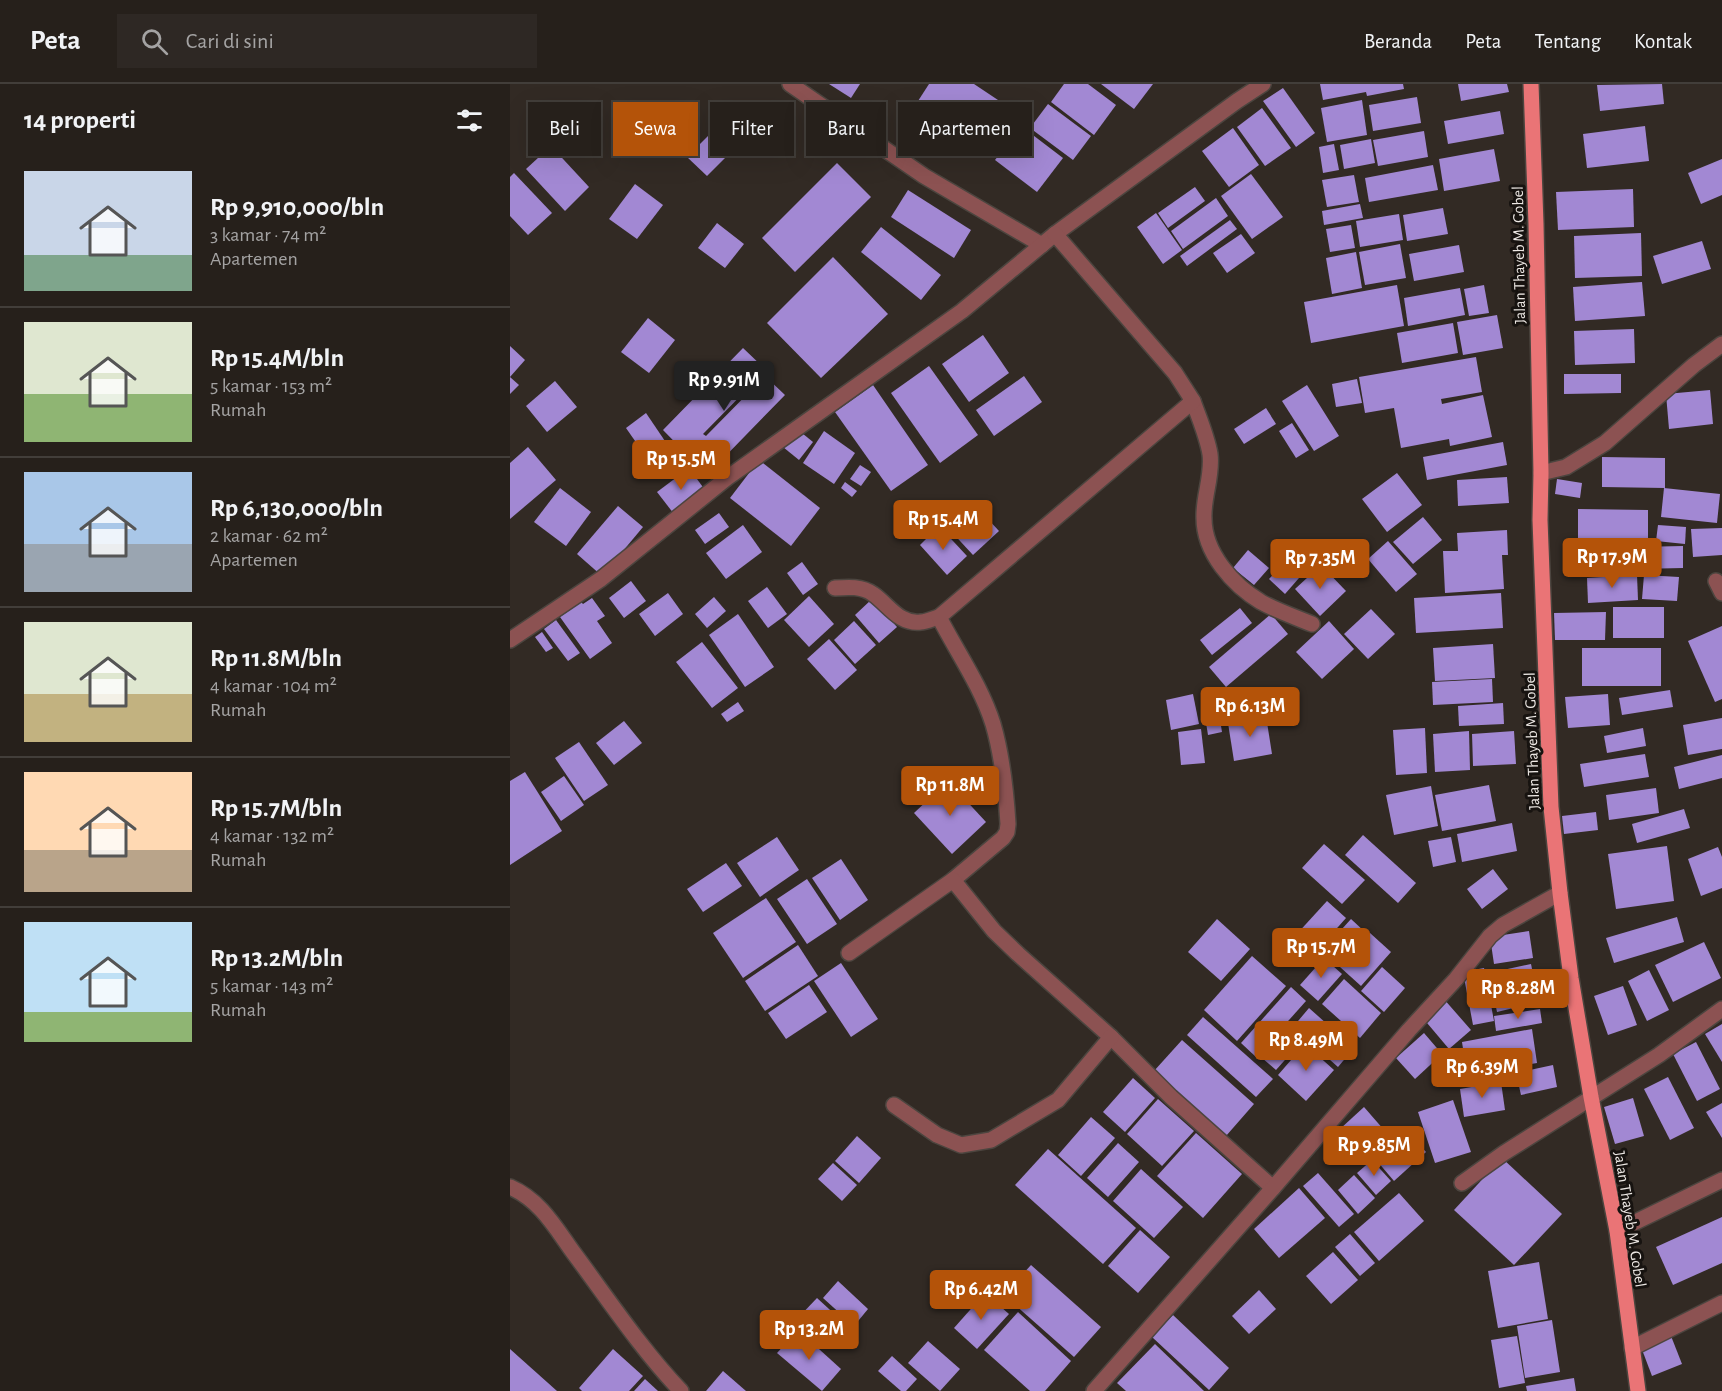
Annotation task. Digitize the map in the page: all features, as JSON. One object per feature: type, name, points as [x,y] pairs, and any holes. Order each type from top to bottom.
[{"type":"main road","name":"Jalan Thayeb M. Gobel","points":[[1531,84],[1536,224],[1540,519],[1551,807],[1571,978],[1617,1231],[1638,1391]]},
{"type":"street","points":[[510,640],[601,579],[728,478],[962,310],[1055,234],[1263,84]]},
{"type":"street","points":[[799,86],[924,176],[1042,245]]},
{"type":"street","points":[[1055,234],[1175,373],[1193,401],[1210,455],[1203,518],[1205,534],[1222,567],[1262,602],[1312,624]]},
{"type":"street","points":[[1541,473],[1566,467],[1605,442],[1694,365],[1722,344]]},
{"type":"street","points":[[835,588],[849,587],[871,592],[890,611],[912,621],[920,623],[939,617],[1193,401]]},
{"type":"street","points":[[849,953],[953,880],[1003,838],[1007,832],[999,750],[992,722],[982,698],[939,617]]},
{"type":"street","points":[[953,880],[994,931],[1111,1036],[1171,1097],[1273,1188]]},
{"type":"street","points":[[1094,1391],[1456,979],[1490,936],[1503,925],[1560,893]]},
{"type":"street","points":[[1462,1183],[1504,1153],[1659,1055],[1722,1009]]},
{"type":"street","points":[[894,1105],[937,1135],[961,1145],[991,1140],[1058,1101],[1111,1036]]},
{"type":"street","points":[[1617,1231],[1722,1180]]},
{"type":"street","points":[[510,1187],[534,1201],[555,1225],[654,1362],[681,1391]]},
{"type":"street","points":[[1632,1348],[1722,1303]]},
{"type":"building","points":[[829,84],[860,84],[851,98]]},
{"type":"building","points":[[929,84],[974,84],[1001,102],[917,102]]},
{"type":"building","points":[[1064,84],[1088,84],[1116,105],[1094,135],[1051,102]]},
{"type":"building","points":[[1101,84],[1153,84],[1134,109]]},
{"type":"building","points":[[1320,84],[1403,84],[1404,89],[1367,96],[1366,92],[1323,100]]},
{"type":"building","points":[[1458,84],[1507,84],[1509,92],[1461,101]]},
{"type":"building","points":[[1662,84],[1664,104],[1600,111],[1597,85]]},
{"type":"building","points":[[1283,88],[1315,133],[1296,147],[1263,101]]},
{"type":"building","points":[[1417,97],[1421,123],[1373,131],[1369,105]]},
{"type":"building","points":[[1362,100],[1367,135],[1327,142],[1321,108]]},
{"type":"building","points":[[1048,104],[1091,136],[1073,160],[1032,129],[1032,125]]},
{"type":"building","points":[[1262,108],[1291,148],[1265,166],[1237,127]]},
{"type":"building","points":[[1500,111],[1504,134],[1448,144],[1444,121]]},
{"type":"building","points":[[1645,126],[1649,161],[1587,168],[1583,134]]},
{"type":"building","points":[[1233,128],[1259,165],[1229,187],[1202,151]]},
{"type":"building","points":[[1424,131],[1428,157],[1378,166],[1373,140]]},
{"type":"building","points":[[710,134],[710,156],[727,156],[707,176],[687,157],[698,156],[698,146]]},
{"type":"building","points":[[1032,134],[1063,158],[1037,192],[995,160],[998,156],[1032,156]]},
{"type":"building","points":[[1371,139],[1375,163],[1344,169],[1340,145]]},
{"type":"building","points":[[1334,144],[1339,170],[1323,173],[1319,147]]},
{"type":"building","points":[[1494,149],[1500,181],[1444,191],[1439,159]]},
{"type":"building","points":[[540,156],[560,156],[589,187],[565,211],[526,169]]},
{"type":"building","points":[[1722,159],[1722,195],[1701,204],[1688,173]]},
{"type":"building","points":[[837,163],[871,197],[795,272],[762,238]]},
{"type":"building","points":[[1433,165],[1438,190],[1369,202],[1365,178]]},
{"type":"building","points":[[514,173],[552,213],[528,235],[510,216],[510,177]]},
{"type":"building","points":[[1251,174],[1283,217],[1252,239],[1221,196]]},
{"type":"building","points":[[1354,175],[1359,202],[1327,207],[1322,180]]},
{"type":"building","points":[[635,184],[663,205],[637,239],[609,219]]},
{"type":"building","points":[[1195,187],[1205,201],[1168,228],[1158,213]]},
{"type":"building","points":[[1633,189],[1634,227],[1558,230],[1556,192]]},
{"type":"building","points":[[908,190],[971,230],[954,258],[891,217]]},
{"type":"building","points":[[1216,198],[1228,216],[1183,249],[1171,231]]},
{"type":"building","points":[[1360,204],[1363,218],[1324,225],[1322,211]]},
{"type":"building","points":[[1443,208],[1448,234],[1407,241],[1403,215]]},
{"type":"building","points":[[1156,213],[1182,250],[1163,264],[1137,227]]},
{"type":"building","points":[[1399,214],[1403,240],[1360,247],[1356,221]]},
{"type":"building","points":[[1230,220],[1237,229],[1187,266],[1180,256]]},
{"type":"building","points":[[717,223],[744,244],[725,268],[698,248]]},
{"type":"building","points":[[1351,225],[1355,248],[1330,252],[1326,229]]},
{"type":"building","points":[[881,227],[941,275],[921,300],[861,252]]},
{"type":"building","points":[[1641,233],[1642,276],[1575,278],[1574,236]]},
{"type":"building","points":[[1241,234],[1255,253],[1227,273],[1213,253]]},
{"type":"building","points":[[1702,241],[1711,269],[1662,284],[1653,256]]},
{"type":"building","points":[[1400,244],[1406,278],[1365,285],[1359,252]]},
{"type":"building","points":[[1459,245],[1464,272],[1414,281],[1409,254]]},
{"type":"building","points":[[1356,252],[1362,288],[1332,294],[1326,258]]},
{"type":"building","points":[[833,257],[888,314],[821,378],[767,323]]},
{"type":"building","points":[[1642,282],[1645,316],[1575,321],[1573,287]]},
{"type":"building","points":[[1397,285],[1404,326],[1311,343],[1304,302]]},
{"type":"building","points":[[1484,285],[1489,313],[1469,316],[1464,289]]},
{"type":"building","points":[[1460,288],[1465,315],[1408,326],[1404,298]]},
{"type":"building","points":[[1497,315],[1503,348],[1463,355],[1457,322]]},
{"type":"building","points":[[648,318],[675,340],[649,373],[621,352]]},
{"type":"building","points":[[1453,323],[1458,353],[1402,363],[1397,333]]},
{"type":"building","points":[[1634,329],[1635,363],[1575,365],[1574,331]]},
{"type":"building","points":[[983,335],[1009,373],[969,402],[942,364]]},
{"type":"building","points":[[510,346],[525,360],[510,377]]},
{"type":"building","points":[[743,348],[766,370],[703,434],[706,436],[765,376],[785,395],[707,475],[663,430]]},
{"type":"building","points":[[1476,357],[1482,392],[1441,399],[1442,404],[1483,395],[1492,437],[1450,446],[1449,439],[1401,448],[1394,408],[1365,413],[1359,377]]},
{"type":"building","points":[[929,366],[978,435],[940,463],[891,393]]},
{"type":"building","points":[[1564,374],[1621,374],[1621,393],[1564,394]]},
{"type":"building","points":[[1024,376],[1042,402],[994,436],[976,410]]},
{"type":"building","points":[[510,377],[519,385],[510,394]]},
{"type":"building","points":[[1357,379],[1362,403],[1336,407],[1332,384]]},
{"type":"building","points":[[555,381],[577,407],[547,432],[526,406]]},
{"type":"building","points":[[873,385],[928,465],[891,491],[835,412]]},
{"type":"building","points":[[1307,385],[1339,436],[1314,451],[1282,401]]},
{"type":"building","points":[[1710,390],[1713,424],[1669,429],[1666,394]]},
{"type":"building","points":[[1266,408],[1276,424],[1244,444],[1234,429]]},
{"type":"building","points":[[646,413],[669,447],[649,461],[626,428]]},
{"type":"building","points":[[1292,423],[1309,450],[1296,458],[1279,431]]},
{"type":"building","points":[[797,429],[813,442],[799,460],[783,447]]},
{"type":"building","points":[[824,431],[855,453],[834,484],[803,463]]},
{"type":"building","points":[[1503,442],[1507,465],[1427,480],[1423,457]]},
{"type":"building","points":[[528,447],[556,480],[510,519],[510,463]]},
{"type":"building","points":[[1602,457],[1665,458],[1665,488],[1602,487]]},
{"type":"building","points":[[759,460],[820,508],[791,546],[730,498]]},
{"type":"building","points":[[860,465],[871,472],[861,486],[850,479]]},
{"type":"building","points":[[689,468],[705,490],[674,514],[657,492]]},
{"type":"building","points":[[1397,473],[1422,505],[1387,532],[1362,499]]},
{"type":"building","points":[[1507,477],[1509,503],[1458,506],[1457,480]]},
{"type":"building","points":[[1557,479],[1582,483],[1580,498],[1555,494]]},
{"type":"building","points":[[845,482],[857,491],[852,497],[841,488]]},
{"type":"building","points":[[560,488],[591,512],[566,546],[534,522]]},
{"type":"building","points":[[1664,488],[1720,494],[1717,523],[1661,517]]},
{"type":"building","points":[[974,504],[999,531],[973,555],[948,528]]},
{"type":"building","points":[[618,506],[643,527],[602,576],[577,554]]},
{"type":"building","points":[[1578,509],[1648,510],[1648,539],[1578,538]]},
{"type":"building","points":[[719,513],[729,527],[705,544],[695,530]]},
{"type":"building","points":[[1423,517],[1442,540],[1413,564],[1393,542]]},
{"type":"building","points":[[743,525],[762,552],[726,579],[706,553]]},
{"type":"building","points":[[1658,525],[1686,527],[1685,544],[1656,541]]},
{"type":"building","points":[[939,526],[967,556],[947,575],[920,545]]},
{"type":"building","points":[[1722,528],[1722,555],[1693,557],[1691,529]]},
{"type":"building","points":[[1507,530],[1508,555],[1502,555],[1504,589],[1445,593],[1443,551],[1458,551],[1457,533]]},
{"type":"building","points":[[1388,541],[1417,574],[1396,592],[1368,559]]},
{"type":"building","points":[[1683,546],[1683,568],[1593,570],[1592,548]]},
{"type":"building","points":[[1248,550],[1269,568],[1254,585],[1233,568]]},
{"type":"building","points":[[1290,556],[1306,570],[1285,594],[1269,579]]},
{"type":"building","points":[[802,562],[818,584],[803,595],[787,573]]},
{"type":"building","points":[[1321,565],[1346,591],[1320,616],[1295,589]]},
{"type":"building","points":[[1637,575],[1638,600],[1588,603],[1587,578]]},
{"type":"building","points":[[1644,575],[1679,577],[1677,601],[1642,599]]},
{"type":"building","points":[[631,581],[646,601],[624,618],[609,598]]},
{"type":"building","points":[[767,587],[787,614],[768,628],[748,601]]},
{"type":"building","points":[[668,593],[683,614],[655,636],[639,614]]},
{"type":"building","points":[[1501,593],[1503,628],[1416,633],[1414,598]]},
{"type":"building","points":[[809,596],[834,624],[809,647],[784,620]]},
{"type":"building","points":[[714,597],[726,611],[707,628],[695,614]]},
{"type":"building","points":[[592,598],[605,616],[597,621],[612,643],[590,659],[560,617],[581,602],[583,604]]},
{"type":"building","points":[[872,599],[897,627],[879,643],[855,615]]},
{"type":"building","points":[[1613,607],[1664,607],[1664,638],[1613,638]]},
{"type":"building","points":[[1240,608],[1252,623],[1212,655],[1200,640]]},
{"type":"building","points":[[1371,609],[1395,634],[1368,659],[1344,634]]},
{"type":"building","points":[[1606,612],[1605,640],[1555,640],[1554,613]]},
{"type":"building","points":[[738,614],[774,667],[745,687],[709,635]]},
{"type":"building","points":[[1271,614],[1288,634],[1226,687],[1209,667]]},
{"type":"building","points":[[556,620],[580,653],[568,661],[544,629]]},
{"type":"building","points":[[854,621],[876,645],[855,664],[834,640]]},
{"type":"building","points":[[1329,621],[1354,649],[1322,679],[1296,652]]},
{"type":"building","points":[[1722,626],[1722,699],[1715,702],[1688,641]]},
{"type":"building","points":[[542,632],[553,648],[546,652],[535,637]]},
{"type":"building","points":[[829,639],[857,670],[835,690],[807,659]]},
{"type":"building","points":[[702,642],[738,688],[712,708],[676,662]]},
{"type":"building","points":[[1493,644],[1495,678],[1435,681],[1433,648]]},
{"type":"building","points":[[1582,648],[1661,648],[1661,686],[1582,686]]},
{"type":"building","points":[[1492,679],[1493,702],[1433,705],[1432,682]]},
{"type":"building","points":[[1215,689],[1222,732],[1208,735],[1201,692]]},
{"type":"building","points":[[1670,690],[1673,707],[1622,715],[1619,698]]},
{"type":"building","points":[[1193,694],[1199,724],[1171,730],[1166,700]]},
{"type":"building","points":[[1608,694],[1610,725],[1568,728],[1565,697]]},
{"type":"building","points":[[738,702],[744,711],[727,722],[721,714]]},
{"type":"building","points":[[1503,703],[1504,724],[1459,726],[1458,706]]},
{"type":"building","points":[[1266,716],[1272,754],[1234,761],[1228,723]]},
{"type":"building","points":[[1722,718],[1722,749],[1688,755],[1683,725]]},
{"type":"building","points":[[624,721],[642,743],[614,765],[596,743]]},
{"type":"building","points":[[1425,728],[1427,773],[1396,775],[1393,730]]},
{"type":"building","points":[[1643,728],[1646,746],[1607,753],[1604,736]]},
{"type":"building","points":[[1201,729],[1205,763],[1181,765],[1178,732]]},
{"type":"building","points":[[1469,731],[1470,770],[1435,772],[1433,734]]},
{"type":"building","points":[[1514,731],[1516,764],[1473,766],[1472,734]]},
{"type":"building","points":[[579,742],[608,785],[584,801],[555,758]]},
{"type":"building","points":[[1645,754],[1649,777],[1584,787],[1580,764]]},
{"type":"building","points":[[1722,755],[1722,778],[1679,789],[1674,767]]},
{"type":"building","points":[[525,772],[562,831],[510,865],[510,781]]},
{"type":"building","points":[[564,776],[584,805],[561,821],[541,792]]},
{"type":"building","points":[[948,781],[986,822],[952,854],[914,813]]},
{"type":"building","points":[[1489,785],[1496,821],[1442,831],[1435,795]]},
{"type":"building","points":[[1431,786],[1438,826],[1394,835],[1386,795]]},
{"type":"building","points":[[1656,788],[1659,813],[1609,820],[1606,795]]},
{"type":"building","points":[[1684,809],[1690,828],[1637,843],[1632,824]]},
{"type":"building","points":[[1596,812],[1598,830],[1564,834],[1562,816]]},
{"type":"building","points":[[1512,823],[1517,851],[1462,862],[1457,834]]},
{"type":"building","points":[[1363,835],[1416,883],[1398,903],[1345,855]]},
{"type":"building","points":[[777,837],[799,870],[760,897],[737,863]]},
{"type":"building","points":[[1451,837],[1456,862],[1433,867],[1428,841]]},
{"type":"building","points":[[1324,844],[1365,880],[1342,904],[1302,868]]},
{"type":"building","points":[[1667,846],[1674,901],[1616,909],[1608,854]]},
{"type":"building","points":[[1718,847],[1722,857],[1722,888],[1701,896],[1688,859]]},
{"type":"building","points":[[841,859],[868,900],[840,920],[812,878]]},
{"type":"building","points":[[726,863],[742,886],[703,912],[687,889]]},
{"type":"building","points":[[1493,869],[1508,889],[1482,909],[1467,889]]},
{"type":"building","points":[[807,879],[837,924],[807,944],[777,899]]},
{"type":"building","points":[[766,898],[796,942],[743,978],[713,933]]},
{"type":"building","points":[[1327,901],[1346,918],[1315,953],[1295,936]]},
{"type":"building","points":[[1677,917],[1684,942],[1614,963],[1606,938]]},
{"type":"building","points":[[1217,919],[1250,949],[1221,981],[1188,952]]},
{"type":"building","points":[[1351,919],[1365,932],[1337,963],[1323,950]]},
{"type":"building","points":[[1529,931],[1533,958],[1494,964],[1490,937]]},
{"type":"building","points":[[1370,933],[1391,952],[1361,986],[1340,967]]},
{"type":"building","points":[[1704,942],[1721,978],[1673,1002],[1655,965]]},
{"type":"building","points":[[798,945],[818,976],[765,1011],[745,981]]},
{"type":"building","points":[[1252,956],[1286,986],[1237,1041],[1204,1010]]},
{"type":"building","points":[[1324,958],[1342,974],[1318,1001],[1300,985]]},
{"type":"building","points":[[841,963],[878,1019],[851,1037],[814,981]]},
{"type":"building","points":[[1531,964],[1539,1002],[1497,1012],[1489,973]]},
{"type":"building","points":[[1382,967],[1405,988],[1384,1012],[1361,991]]},
{"type":"building","points":[[1484,968],[1494,1021],[1473,1025],[1463,972]]},
{"type":"building","points":[[1649,970],[1669,1010],[1647,1021],[1628,981]]},
{"type":"building","points":[[1344,979],[1381,1013],[1360,1038],[1322,1004]]},
{"type":"building","points":[[809,985],[827,1012],[786,1039],[768,1013]]},
{"type":"building","points":[[1623,986],[1637,1025],[1608,1035],[1594,996]]},
{"type":"building","points":[[1291,987],[1306,1001],[1256,1057],[1241,1043]]},
{"type":"building","points":[[1443,998],[1471,1030],[1449,1049],[1422,1017]]},
{"type":"building","points":[[1309,1008],[1354,1048],[1338,1067],[1293,1027]]},
{"type":"building","points":[[1540,1009],[1542,1023],[1496,1031],[1494,1016]]},
{"type":"building","points":[[1203,1017],[1273,1079],[1256,1097],[1187,1035]]},
{"type":"building","points":[[1722,1024],[1722,1062],[1705,1034]]},
{"type":"building","points":[[1532,1029],[1537,1063],[1467,1075],[1462,1042]]},
{"type":"building","points":[[1286,1030],[1300,1043],[1276,1070],[1262,1058]]},
{"type":"building","points":[[1424,1033],[1442,1054],[1415,1079],[1396,1058]]},
{"type":"building","points":[[1182,1040],[1254,1104],[1226,1136],[1154,1071]]},
{"type":"building","points":[[1696,1042],[1720,1089],[1697,1101],[1673,1054]]},
{"type":"building","points":[[1305,1044],[1334,1070],[1306,1101],[1278,1075]]},
{"type":"building","points":[[1553,1065],[1557,1087],[1521,1095],[1516,1073]]},
{"type":"building","points":[[1668,1077],[1694,1128],[1670,1140],[1644,1089]]},
{"type":"building","points":[[1133,1078],[1155,1098],[1125,1132],[1103,1112]]},
{"type":"building","points":[[1501,1082],[1505,1110],[1464,1117],[1460,1089]]},
{"type":"building","points":[[1633,1098],[1644,1136],[1615,1144],[1604,1107]]},
{"type":"building","points":[[1158,1099],[1194,1131],[1162,1166],[1127,1134]]},
{"type":"building","points":[[1453,1100],[1471,1152],[1435,1163],[1418,1112]]},
{"type":"building","points":[[1722,1103],[1722,1138],[1706,1112]]},
{"type":"building","points":[[1364,1107],[1391,1138],[1367,1160],[1340,1129]]},
{"type":"building","points":[[1091,1117],[1115,1138],[1081,1176],[1058,1155]]},
{"type":"building","points":[[1196,1133],[1242,1174],[1203,1218],[1157,1176]]},
{"type":"building","points":[[1409,1133],[1426,1152],[1394,1181],[1377,1161]]},
{"type":"building","points":[[857,1136],[881,1158],[859,1183],[835,1161]]},
{"type":"building","points":[[1118,1143],[1139,1162],[1108,1197],[1087,1178]]},
{"type":"building","points":[[1048,1149],[1136,1228],[1103,1264],[1015,1185]]},
{"type":"building","points":[[1502,1158],[1562,1214],[1514,1265],[1454,1210]]},
{"type":"building","points":[[1372,1160],[1391,1181],[1376,1195],[1357,1173]]},
{"type":"building","points":[[833,1163],[857,1185],[842,1201],[818,1179]]},
{"type":"building","points":[[1141,1169],[1183,1207],[1154,1238],[1113,1201]]},
{"type":"building","points":[[1318,1173],[1354,1214],[1339,1227],[1303,1186]]},
{"type":"building","points":[[1354,1175],[1375,1198],[1358,1214],[1338,1190]]},
{"type":"building","points":[[1299,1188],[1325,1218],[1279,1258],[1254,1229]]},
{"type":"building","points":[[1399,1193],[1424,1221],[1379,1261],[1354,1232]]},
{"type":"building","points":[[1722,1217],[1722,1263],[1673,1285],[1656,1247]]},
{"type":"building","points":[[1140,1230],[1170,1257],[1138,1293],[1108,1266]]},
{"type":"building","points":[[1350,1234],[1375,1263],[1360,1276],[1335,1247]]},
{"type":"building","points":[[1333,1252],[1358,1280],[1331,1304],[1306,1276]]},
{"type":"building","points":[[1539,1262],[1548,1319],[1498,1328],[1488,1271]]},
{"type":"building","points":[[1031,1265],[1101,1327],[1074,1357],[1004,1295]]},
{"type":"building","points":[[838,1281],[868,1309],[854,1326],[823,1298]]},
{"type":"building","points":[[1259,1290],[1276,1309],[1249,1334],[1232,1316]]},
{"type":"building","points":[[985,1293],[1009,1314],[977,1349],[954,1328]]},
{"type":"building","points":[[817,1298],[841,1320],[822,1341],[797,1319]]},
{"type":"building","points":[[1018,1312],[1071,1361],[1045,1391],[1030,1391],[984,1350]]},
{"type":"building","points":[[1173,1315],[1229,1368],[1209,1390],[1152,1337]]},
{"type":"building","points":[[1552,1320],[1560,1372],[1525,1378],[1517,1326]]},
{"type":"building","points":[[798,1330],[841,1369],[822,1391],[777,1353]]},
{"type":"building","points":[[1517,1336],[1525,1383],[1499,1388],[1491,1340]]},
{"type":"building","points":[[1671,1336],[1682,1364],[1652,1376],[1641,1347]]},
{"type":"building","points":[[928,1341],[960,1369],[940,1391],[908,1363]]},
{"type":"building","points":[[1155,1344],[1204,1391],[1126,1391],[1117,1383]]},
{"type":"building","points":[[510,1349],[557,1391],[510,1391]]},
{"type":"building","points":[[613,1349],[643,1376],[629,1391],[582,1391],[579,1388]]},
{"type":"building","points":[[892,1356],[917,1379],[906,1391],[901,1391],[878,1371]]},
{"type":"building","points":[[723,1371],[746,1391],[706,1391]]},
{"type":"building","points":[[1574,1378],[1576,1391],[1527,1391],[1526,1386]]},
{"type":"building","points":[[645,1379],[658,1391],[634,1391]]}]
